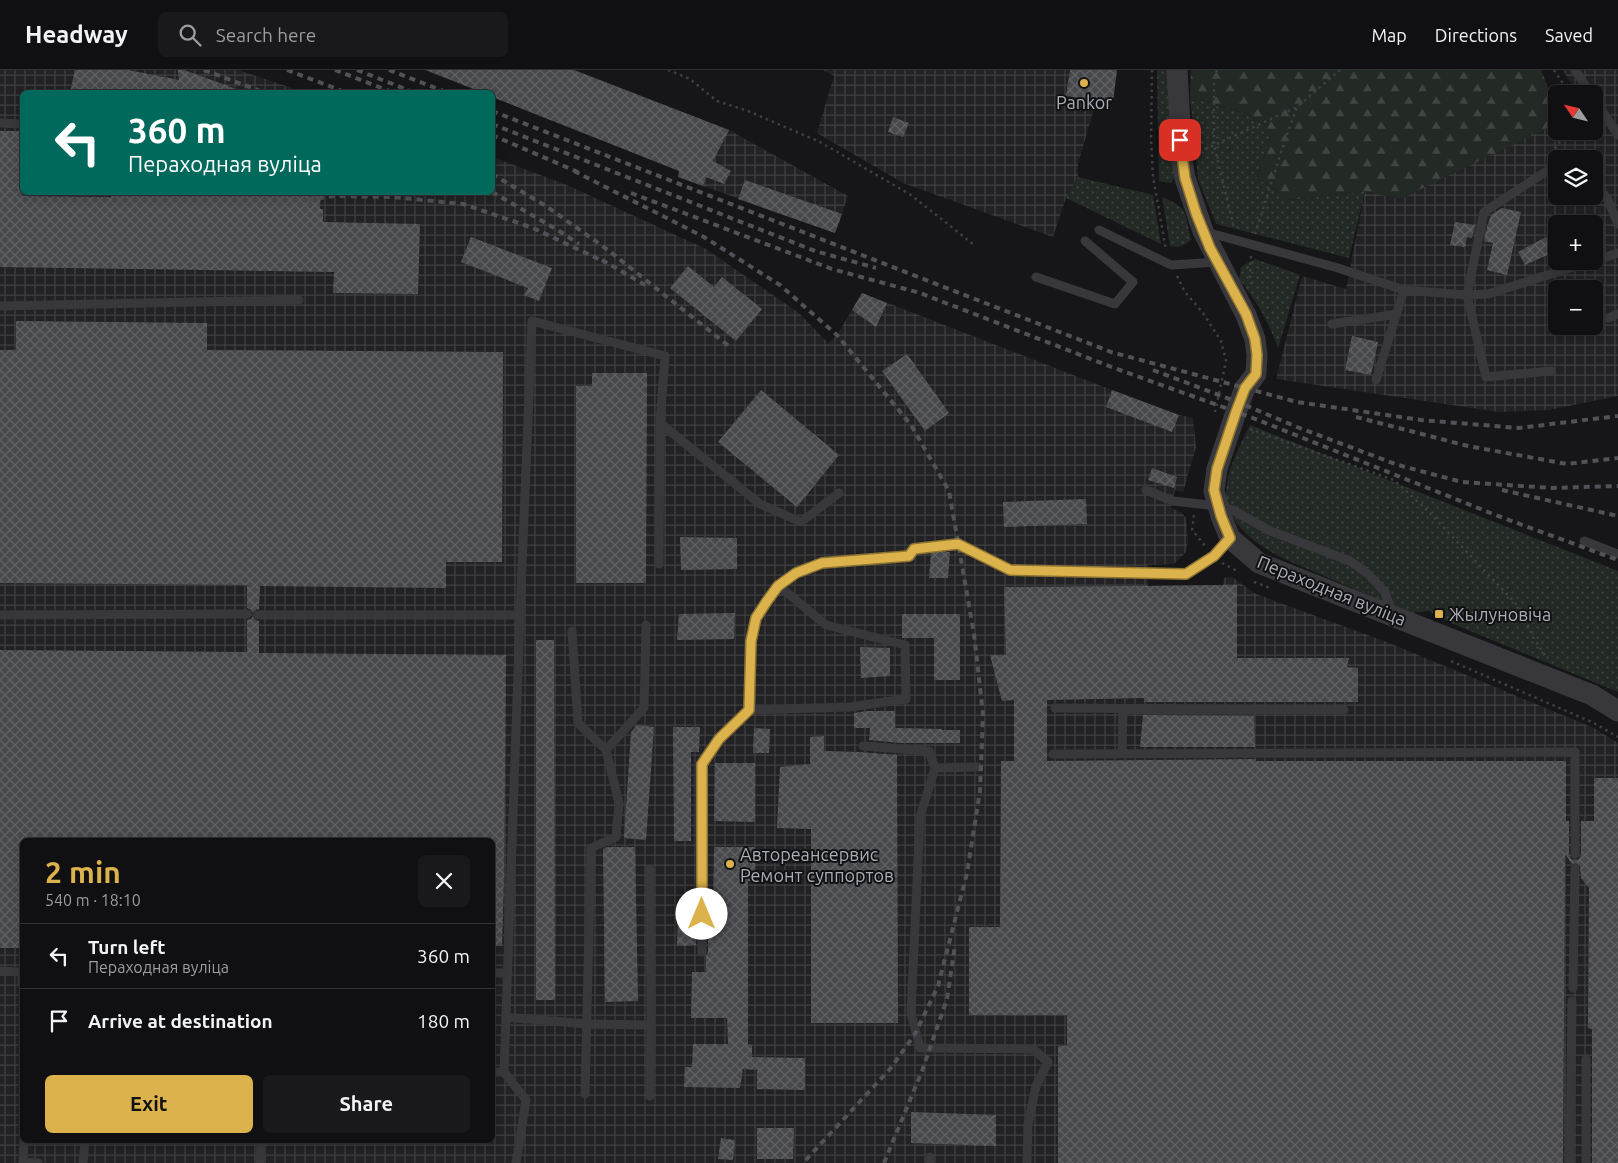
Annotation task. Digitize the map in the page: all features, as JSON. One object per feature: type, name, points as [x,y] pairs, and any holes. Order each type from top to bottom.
[{"type":"street","name":"Пераходная вуліца","points":[[1177,70],[1182,160],[1185,178],[1203,231],[1246,314],[1255,339],[1257,355],[1256,374],[1245,388],[1217,469],[1214,490],[1230,538],[1259,563],[1592,695],[1618,711]]},
{"type":"lane","points":[[1575,70],[1585,85]]},
{"type":"lane","points":[[1603,112],[1618,135]]},
{"type":"lane","points":[[0,123],[20,124]]},
{"type":"lane","points":[[1548,170],[1484,212],[1467,295],[1486,377],[1551,371]]},
{"type":"lane","points":[[1603,193],[1618,224]]},
{"type":"lane","points":[[1099,230],[1172,265],[1218,262]]},
{"type":"lane","points":[[1203,231],[1338,268],[1404,290],[1467,295],[1488,294],[1564,270]]},
{"type":"lane","points":[[1036,277],[1115,304],[1133,282],[1085,241]]},
{"type":"lane","points":[[1603,258],[1618,253]]},
{"type":"lane","points":[[1376,380],[1404,290]]},
{"type":"lane","points":[[0,306],[299,300]]},
{"type":"lane","points":[[1332,324],[1396,314]]},
{"type":"lane","points":[[1608,318],[1618,314]]},
{"type":"lane","points":[[516,1163],[526,1100],[504,1072],[532,321],[665,356],[660,423],[659,564]]},
{"type":"lane","points":[[660,423],[760,504],[802,522],[838,493]]},
{"type":"lane","points":[[1146,490],[1173,501],[1218,506],[1233,510],[1268,530],[1350,561],[1367,573],[1385,592],[1393,615]]},
{"type":"lane","points":[[749,710],[751,641],[756,618],[778,586],[796,573],[822,563],[909,556],[914,549],[958,544],[1010,570],[1186,574],[1214,556],[1230,538]]},
{"type":"lane","points":[[1584,541],[1618,554]]},
{"type":"lane","points":[[702,952],[702,764],[719,739],[749,710],[850,707],[906,699],[905,645],[826,625],[778,586]]},
{"type":"lane","points":[[0,615],[247,614]]},
{"type":"lane","points":[[259,615],[520,616]]},
{"type":"lane","points":[[606,750],[644,708],[646,625]]},
{"type":"lane","points":[[572,631],[578,723],[606,750],[619,803],[616,837],[591,848],[585,1094]]},
{"type":"lane","points":[[1055,708],[1344,710]]},
{"type":"lane","points":[[1122,754],[1123,709]]},
{"type":"lane","points":[[864,746],[929,751],[935,768],[920,817],[911,1013],[920,1048],[1033,1049],[1048,1062],[1036,1086],[1028,1124],[1027,1163]]},
{"type":"lane","points":[[1053,754],[1575,752],[1575,854]]},
{"type":"lane","points":[[935,768],[978,767]]},
{"type":"lane","points":[[650,869],[650,1096]]},
{"type":"lane","points":[[1573,988],[1575,869]]},
{"type":"lane","points":[[0,971],[20,976]]},
{"type":"lane","points":[[495,973],[508,973]]},
{"type":"lane","points":[[1570,1163],[1572,1001]]},
{"type":"lane","points":[[506,1017],[587,1024],[651,1025]]},
{"type":"lane","points":[[1586,1059],[1586,1163]]},
{"type":"lane","points":[[495,1072],[504,1072]]},
{"type":"lane","points":[[24,1143],[23,1162],[38,1163]]},
{"type":"lane","points":[[83,1163],[84,1143]]},
{"type":"lane","points":[[260,1143],[260,1163]]},
{"type":"path","points":[[668,70],[690,79],[717,101],[748,111],[820,142],[911,195],[973,244]]},
{"type":"path","points":[[1152,70],[1151,139],[1153,177],[1168,257],[1185,292],[1203,313],[1221,341],[1226,361],[1215,414]]},
{"type":"path","points":[[1217,70],[1214,83],[1214,145],[1237,241]]},
{"type":"path","points":[[1182,160],[1297,107],[1340,70]]},
{"type":"path","points":[[1554,70],[1564,85]]},
{"type":"path","points":[[1250,429],[1394,480],[1440,524],[1520,608],[1533,637],[1549,662]]},
{"type":"path","points":[[1196,504],[1192,530],[1219,562],[1245,576]]},
{"type":"path","points":[[1252,580],[1258,585],[1275,590]]},
{"type":"path","points":[[1445,658],[1594,723],[1618,737]]},
{"type":"shaded area","points":[[0,70],[238,70],[298,90],[20,90],[20,195],[495,195],[495,158],[567,185],[706,249],[799,313],[828,343],[837,335],[862,293],[1112,390],[1179,415],[1193,418],[1196,447],[1183,492],[1175,490],[1171,508],[1181,512],[1186,518],[1188,540],[1186,552],[1174,564],[1148,565],[1148,586],[1223,585],[1224,578],[1232,577],[1256,594],[1387,642],[1594,728],[1618,743],[1618,1163],[0,1163]]},
{"type":"shaded area","points":[[424,70],[574,70],[729,130],[848,196],[835,233],[678,177],[679,171],[495,93],[495,90],[476,90]]},
{"type":"shaded area","points":[[823,70],[1100,70],[1094,109],[1078,164],[1078,177],[1066,198],[1053,237],[903,183],[817,133],[834,76]]},
{"type":"shaded area","points":[[1563,70],[1618,70],[1618,396],[1549,410],[1499,412],[1276,379],[1302,276],[1346,289],[1365,191],[1400,199],[1548,125],[1548,140],[1603,140],[1603,85],[1572,85]]},
{"type":"green space","points":[[1157,70],[1168,70],[1177,175],[1171,183],[1159,181]]},
{"type":"green space","points":[[1191,70],[1541,70],[1548,87],[1548,128],[1400,199],[1365,191],[1290,200],[1257,178],[1272,132],[1250,115],[1190,96]]},
{"type":"green space","points":[[1190,96],[1250,115],[1272,132],[1257,178],[1290,200],[1365,191],[1349,258],[1216,224],[1198,179]]},
{"type":"green space","points":[[1078,177],[1153,195],[1161,244],[1066,198]]},
{"type":"green space","points":[[1162,197],[1181,208],[1186,217],[1191,240],[1179,247],[1170,246]]},
{"type":"green space","points":[[1255,259],[1300,275],[1278,348],[1262,312],[1239,279],[1241,267]]},
{"type":"green space","points":[[1250,425],[1618,571],[1618,692],[1453,624],[1429,611],[1410,613],[1290,562],[1260,545],[1248,536],[1233,518],[1226,496],[1231,468]]},
{"type":"building","points":[[75,70],[128,70],[179,80],[178,70],[184,70],[239,90],[70,90]]},
{"type":"building","points":[[426,70],[574,70],[729,130],[713,161],[731,171],[724,184],[706,177],[703,186],[678,177],[679,171],[495,98],[495,90],[476,90]]},
{"type":"building","points":[[1070,70],[1117,70],[1113,102],[1096,100],[1094,109],[1079,107],[1081,98],[1066,96]]},
{"type":"building","points":[[893,117],[909,123],[903,137],[888,132]]},
{"type":"building","points":[[0,131],[20,131],[20,195],[22,196],[321,195],[320,209],[323,209],[323,222],[420,224],[418,294],[333,293],[334,272],[0,267]]},
{"type":"building","points":[[745,180],[842,214],[835,233],[738,199]]},
{"type":"building","points":[[1502,208],[1521,212],[1507,275],[1487,270],[1493,243],[1484,241],[1491,215]]},
{"type":"building","points":[[1455,222],[1475,225],[1472,238],[1467,237],[1465,247],[1450,245]]},
{"type":"building","points":[[471,237],[552,268],[539,301],[524,295],[528,288],[461,262]]},
{"type":"building","points":[[1546,237],[1548,241],[1548,255],[1525,265],[1518,252]]},
{"type":"building","points":[[688,266],[714,287],[722,277],[762,309],[736,341],[670,288]]},
{"type":"building","points":[[862,293],[887,303],[876,327],[852,310]]},
{"type":"building","points":[[16,321],[207,323],[207,350],[503,352],[502,562],[446,562],[446,588],[260,586],[259,609],[253,613],[247,608],[247,585],[0,583],[0,350],[16,350]]},
{"type":"building","points":[[1352,336],[1378,342],[1371,375],[1345,370]]},
{"type":"building","points":[[907,354],[949,413],[925,431],[882,371]]},
{"type":"building","points":[[592,373],[647,373],[646,583],[576,583],[576,386],[592,386]]},
{"type":"building","points":[[761,390],[839,455],[797,507],[718,442]]},
{"type":"building","points":[[1112,390],[1179,415],[1172,432],[1106,407]]},
{"type":"building","points":[[1152,468],[1177,477],[1174,488],[1148,480]]},
{"type":"building","points":[[1086,499],[1087,524],[1004,527],[1003,502]]},
{"type":"building","points":[[680,537],[737,538],[737,569],[681,570]]},
{"type":"building","points":[[950,552],[948,578],[929,578],[931,553]]},
{"type":"building","points":[[1237,585],[1237,658],[1349,658],[1347,667],[1358,668],[1358,702],[1144,702],[1144,698],[1047,700],[1047,761],[1256,759],[1256,761],[1566,761],[1566,821],[1569,821],[1569,854],[1571,859],[1575,860],[1579,859],[1581,854],[1581,821],[1594,821],[1594,778],[1618,778],[1618,1163],[1592,1163],[1592,1029],[1588,1028],[1589,888],[1581,878],[1580,866],[1576,863],[1572,864],[1565,854],[1563,1163],[1058,1163],[1058,1046],[1067,1046],[1067,1015],[969,1015],[969,927],[1000,927],[1001,761],[1014,761],[1014,700],[1002,701],[990,655],[1006,655],[1004,587]]},
{"type":"building","points":[[735,613],[734,639],[677,640],[679,614]]},
{"type":"building","points":[[902,614],[960,614],[960,680],[934,680],[934,638],[902,638]]},
{"type":"building","points":[[253,616],[255,620],[259,621],[259,653],[506,655],[502,946],[495,946],[495,838],[20,838],[20,948],[0,948],[0,650],[247,652],[247,620]]},
{"type":"building","points":[[536,640],[554,640],[555,1000],[536,1000]]},
{"type":"building","points":[[860,647],[890,648],[890,676],[861,678]]},
{"type":"building","points":[[895,711],[895,728],[960,730],[960,743],[901,743],[869,740],[870,728],[854,728],[854,713]]},
{"type":"building","points":[[1143,715],[1254,716],[1255,747],[1140,747]]},
{"type":"building","points":[[637,725],[654,727],[646,840],[624,838],[631,732]]},
{"type":"building","points":[[673,727],[700,727],[699,752],[691,752],[691,841],[674,841]]},
{"type":"building","points":[[754,728],[770,729],[769,753],[753,753]]},
{"type":"building","points":[[824,736],[824,751],[897,755],[898,1023],[811,1023],[811,829],[777,828],[780,767],[810,764],[810,737]]},
{"type":"building","points":[[715,763],[755,763],[755,822],[714,821]]},
{"type":"building","points":[[608,847],[635,847],[638,1001],[605,1002],[603,849]]},
{"type":"building","points":[[714,847],[755,847],[755,882],[748,881],[748,1044],[752,1045],[752,1057],[805,1058],[805,1090],[757,1089],[757,1070],[743,1069],[740,1088],[684,1087],[685,1067],[692,1067],[693,1044],[728,1044],[727,1018],[691,1018],[692,972],[706,972],[708,913],[713,913]]},
{"type":"building","points":[[691,911],[696,913],[696,945],[677,946],[678,913]]},
{"type":"building","points":[[911,1112],[996,1115],[996,1146],[911,1143]]},
{"type":"building","points":[[757,1128],[794,1128],[793,1159],[757,1159]]},
{"type":"building","points":[[721,1138],[735,1140],[733,1160],[718,1159]]},
{"type":"railway","points":[[204,70],[258,90]]},
{"type":"railway","points":[[287,70],[340,90]]},
{"type":"railway","points":[[335,70],[387,90]]},
{"type":"railway","points":[[357,70],[408,90]]},
{"type":"railway","points":[[389,70],[441,90]]},
{"type":"railway","points":[[495,112],[1111,352],[1297,402],[1421,420],[1519,428],[1618,416]]},
{"type":"railway","points":[[495,125],[815,251],[876,268]]},
{"type":"railway","points":[[495,136],[580,173]]},
{"type":"railway","points":[[574,171],[704,237],[780,285],[837,335],[911,425],[949,491],[974,634],[983,714],[980,791],[967,873],[938,986],[915,1034],[890,1069],[803,1163]]},
{"type":"railway","points":[[495,176],[546,206],[608,250],[730,347]]},
{"type":"railway","points":[[631,193],[832,269],[920,293],[1109,366],[1253,418],[1498,516],[1618,560]]},
{"type":"railway","points":[[495,194],[579,244]]},
{"type":"railway","points":[[307,200],[334,196],[393,197],[463,204],[533,228],[607,263]]},
{"type":"railway","points":[[602,260],[645,285]]},
{"type":"railway","points":[[1153,370],[1398,465],[1462,482],[1552,488],[1618,486]]},
{"type":"railway","points":[[1356,417],[1468,446],[1567,464],[1618,458]]},
{"type":"railway","points":[[1502,490],[1618,516]]},
{"type":"railway","points":[[884,1163],[922,1071],[947,999],[955,945]]},
{"type":"place","name":"Pankor","points":[[1084,83]]},
{"type":"place","name":"Жылуновіча","points":[[1439,614]]},
{"type":"place","name":"Автореансервис Ремонт суппортов","points":[[730,864]]},
{"type":"route","points":[[702,914],[702,764],[719,739],[749,710],[751,641],[756,618],[778,586],[796,573],[822,563],[909,556],[914,549],[958,544],[1010,570],[1186,574],[1214,556],[1230,538],[1221,516],[1214,490],[1217,469],[1236,412],[1245,388],[1256,374],[1257,355],[1255,339],[1246,314],[1210,248],[1196,213],[1185,178],[1180,140]]}]
